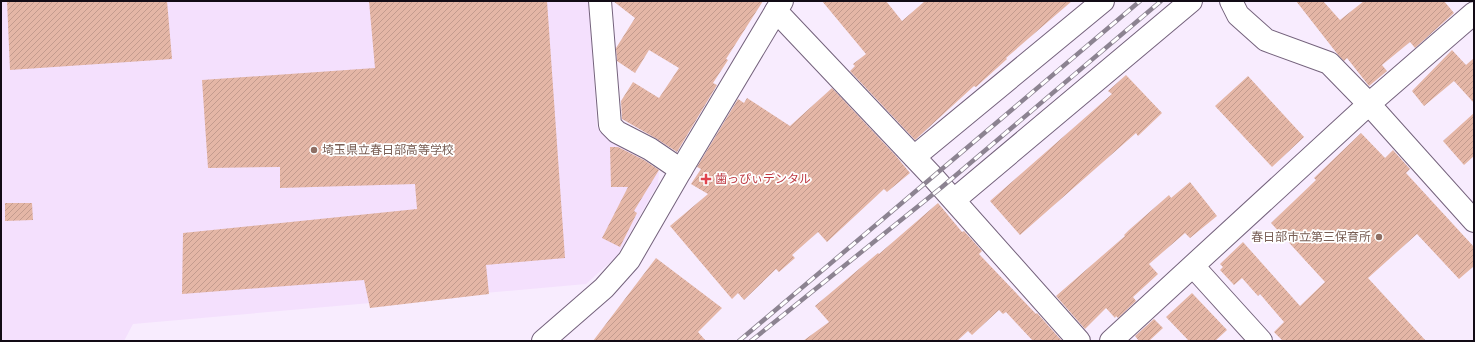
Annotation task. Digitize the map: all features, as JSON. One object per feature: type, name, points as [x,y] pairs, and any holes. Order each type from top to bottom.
[{"type":"street","points":[[600,1],[610,125],[618,132],[650,149],[681,170]]},
{"type":"street","points":[[914,157],[1080,8],[1103,1]]},
{"type":"street","points":[[954,200],[1191,1]]},
{"type":"street","points":[[1231,1],[1238,15],[1266,40],[1329,63],[1474,221]]},
{"type":"street","points":[[544,341],[604,288],[629,260],[779,6],[1079,341]]},
{"type":"street","points":[[1111,341],[1368,104],[1474,13]]},
{"type":"street","points":[[1193,266],[1261,341]]},
{"type":"shaded area","name":"埼玉県立春日部高等学校","points":[[1,1],[589,1],[597,127],[659,172],[658,184],[617,256],[586,284],[133,324],[124,341],[1,341]]},
{"type":"building","points":[[7,1],[167,1],[172,59],[10,70]]},
{"type":"building","points":[[369,1],[547,1],[565,258],[486,265],[489,294],[370,308],[364,280],[182,294],[183,233],[417,209],[415,184],[280,188],[280,167],[208,168],[202,80],[375,68]]},
{"type":"building","points":[[613,1],[763,1],[726,59],[728,60],[713,83],[717,85],[677,152],[622,119],[621,101],[633,82],[659,98],[679,68],[649,50],[635,73],[617,61],[616,48],[635,18]]},
{"type":"building","points":[[822,1],[886,1],[902,21],[925,1],[1072,1],[1006,58],[1007,59],[976,87],[974,86],[915,140],[850,71],[855,66],[853,64],[866,54]]},
{"type":"building","points":[[1296,1],[1323,1],[1340,20],[1364,1],[1444,1],[1454,13],[1415,48],[1410,42],[1382,65],[1387,71],[1369,86],[1347,58],[1344,61],[1339,56]]},
{"type":"building","points":[[1452,50],[1466,65],[1474,58],[1474,103],[1454,81],[1424,106],[1412,91]]},
{"type":"building","points":[[1126,75],[1162,113],[1138,136],[1136,133],[1020,235],[990,201],[1112,94],[1108,91]]},
{"type":"building","points":[[1248,76],[1304,137],[1272,167],[1215,106]]},
{"type":"building","points":[[832,88],[910,173],[887,192],[884,189],[827,242],[818,232],[792,255],[795,258],[779,272],[776,269],[744,300],[738,293],[732,299],[670,226],[708,194],[691,184],[701,169],[697,167],[738,99],[744,103],[747,98],[790,126]]},
{"type":"building","points":[[1474,113],[1474,156],[1464,165],[1443,141]]},
{"type":"building","points":[[1361,133],[1385,158],[1393,150],[1410,169],[1406,173],[1474,247],[1474,266],[1459,279],[1417,234],[1368,278],[1426,341],[1283,341],[1274,332],[1284,322],[1260,294],[1258,296],[1242,278],[1234,285],[1220,270],[1223,267],[1220,264],[1243,242],[1300,306],[1325,282],[1271,223],[1316,180],[1314,178]]},
{"type":"building","points":[[610,147],[618,147],[644,160],[659,170],[634,211],[637,213],[620,247],[602,238],[628,187],[611,187]]},
{"type":"building","points":[[1190,182],[1217,216],[1190,238],[1185,233],[1149,264],[1158,274],[1133,297],[1136,301],[1118,318],[1116,316],[1115,318],[1106,308],[1085,329],[1056,296],[1125,236],[1124,235],[1129,230],[1169,195],[1171,198]]},
{"type":"building","points":[[5,203],[32,203],[33,220],[5,221]]},
{"type":"building","points":[[938,203],[962,232],[964,231],[982,251],[979,254],[1036,314],[1037,313],[1062,341],[1033,341],[1006,312],[1003,314],[999,310],[972,335],[968,331],[957,341],[803,341],[829,322],[815,306],[878,253],[879,254]]},
{"type":"building","points":[[656,258],[722,308],[698,332],[706,341],[593,341]]},
{"type":"building","points":[[1192,293],[1227,330],[1215,341],[1189,341],[1166,317]]},
{"type":"building","points":[[1154,319],[1163,328],[1149,341],[1139,341],[1135,336]]},
{"type":"railway","points":[[739,341],[1140,1]]},
{"type":"railway","points":[[751,341],[942,187],[1161,1]]},
{"type":"place","name":"埼玉県立春日部高等学校","points":[[314,150]]},
{"type":"place","name":"歯っぴぃデンタル","points":[[706,179]]},
{"type":"place","name":"春日部市立第三保育所","points":[[1379,237]]}]
